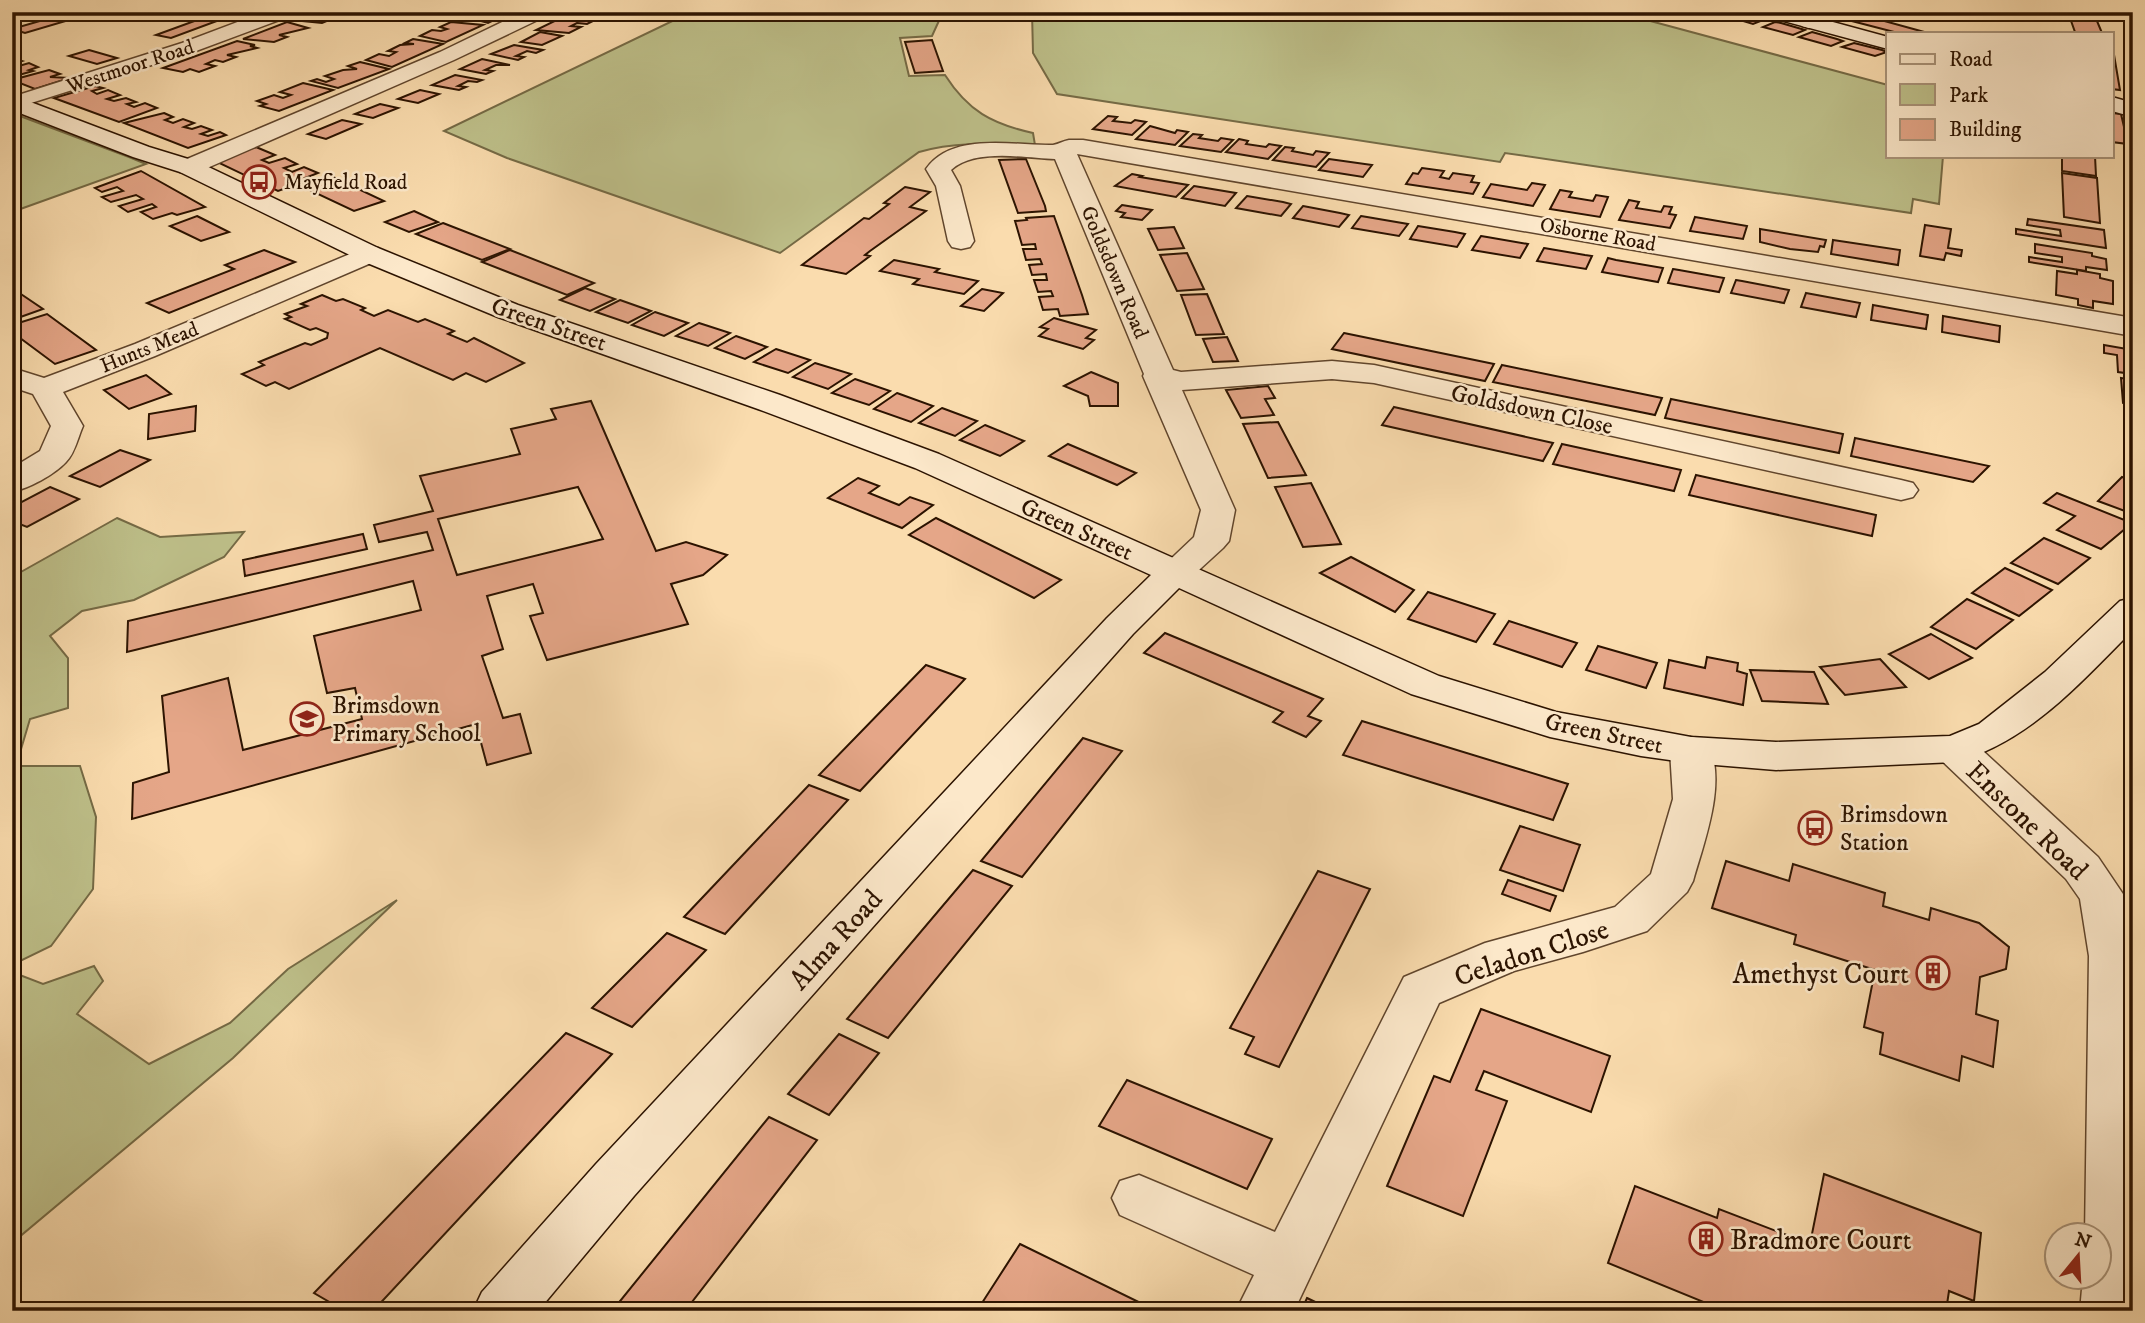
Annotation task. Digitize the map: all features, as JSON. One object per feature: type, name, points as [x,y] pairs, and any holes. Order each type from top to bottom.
[{"type":"street","name":"Westmoor Road","points":[[13,102],[189,47],[283,12]]},
{"type":"street","points":[[189,167],[447,56],[539,12]]},
{"type":"street","points":[[1772,12],[1886,42]]},
{"type":"street","points":[[1810,22],[1836,12]]},
{"type":"street","points":[[2130,12],[2133,18]]},
{"type":"street","name":"Green Street","points":[[13,102],[141,152],[189,167],[369,254],[508,311],[882,443],[1425,685],[1550,724],[1641,743],[1691,750],[1776,756],[1955,749],[1993,733],[2059,681],[2133,609]]},
{"type":"street","points":[[2114,105],[2133,110]]},
{"type":"street","name":"Osborne Road","points":[[1064,152],[1069,147],[1083,147],[2133,327]]},
{"type":"street","points":[[961,241],[948,186],[938,169],[943,161],[970,153],[1064,152]]},
{"type":"street","name":"Goldsdown Road","points":[[1064,152],[1158,376],[1218,510],[1211,541],[1175,572]]},
{"type":"street","name":"Hunts Mead","points":[[45,388],[145,350],[369,254]]},
{"type":"street","name":"Goldsdown Close","points":[[1158,376],[1181,381],[1332,370],[1374,374],[1901,490]]},
{"type":"street","points":[[12,377],[45,388],[67,426],[54,456],[12,482]]},
{"type":"street","name":"Alma Road","points":[[502,1311],[634,1159],[1110,637],[1175,572]]},
{"type":"street","name":"Enstone Road","points":[[1955,749],[2081,868],[2102,897],[2113,956],[2110,1189],[2113,1243],[2109,1311]]},
{"type":"street","name":"Celadon Close","points":[[1265,1311],[1421,990],[1502,956],[1583,935],[1630,919],[1671,881],[1694,799],[1691,750]]},
{"type":"street","points":[[1139,1198],[1289,1264]]},
{"type":"green space","points":[[691,12],[943,12],[932,36],[900,38],[909,76],[945,75],[972,107],[993,120],[1033,133],[1035,145],[962,145],[919,152],[780,253],[507,158],[444,131]]},
{"type":"green space","points":[[1032,12],[1617,12],[1886,84],[1886,158],[1943,158],[1939,204],[1913,199],[1911,213],[1505,153],[1500,162],[1057,94],[1033,53]]},
{"type":"green space","points":[[12,113],[129,157],[146,164],[12,212]]},
{"type":"green space","points":[[117,518],[160,537],[244,532],[224,557],[134,600],[82,611],[50,636],[68,658],[68,708],[30,719],[16,766],[80,766],[96,817],[93,889],[51,946],[12,965],[12,577]]},
{"type":"green space","points":[[397,900],[233,1058],[12,1243],[12,972],[43,984],[94,966],[103,981],[77,1014],[149,1064],[230,1023],[288,969]]},
{"type":"building","points":[[71,12],[96,12],[25,33],[12,29]]},
{"type":"building","points":[[219,12],[241,12],[171,38],[156,35]]},
{"type":"building","points":[[312,12],[349,12],[325,16],[334,18],[322,23],[292,20]]},
{"type":"building","points":[[472,12],[511,12],[488,23],[463,16]]},
{"type":"building","points":[[1732,12],[1766,19],[1753,24],[1723,15]]},
{"type":"building","points":[[571,13],[601,17],[587,24],[577,23],[571,26],[581,27],[569,33],[536,30]]},
{"type":"building","points":[[1859,13],[1924,32],[1894,32],[1844,19]]},
{"type":"building","points":[[2070,18],[2097,21],[2102,32],[2075,32]]},
{"type":"building","points":[[287,22],[308,28],[279,35],[287,37],[274,42],[243,39]]},
{"type":"building","points":[[451,22],[483,25],[446,42],[420,36],[432,30],[447,29],[440,27]]},
{"type":"building","points":[[1775,22],[1805,30],[1793,35],[1763,27]]},
{"type":"building","points":[[540,32],[562,36],[542,45],[521,42]]},
{"type":"building","points":[[1812,32],[1843,41],[1831,46],[1799,37]]},
{"type":"building","points":[[413,39],[443,44],[392,67],[366,60],[379,54],[389,56],[396,52],[388,51],[400,45],[414,44],[405,43]]},
{"type":"building","points":[[932,40],[943,71],[915,73],[905,42]]},
{"type":"building","points":[[237,41],[255,45],[250,46],[257,48],[227,55],[236,57],[223,62],[215,60],[206,64],[215,66],[199,72],[163,68]]},
{"type":"building","points":[[1854,43],[1886,52],[1875,56],[1842,47]]},
{"type":"building","points":[[514,45],[543,50],[536,53],[527,51],[516,56],[524,57],[518,60],[491,54]]},
{"type":"building","points":[[89,50],[117,58],[97,64],[69,56]]},
{"type":"building","points":[[2114,55],[2120,90],[2114,89]]},
{"type":"building","points":[[12,58],[22,61],[13,64],[19,66],[29,63],[38,67],[12,77]]},
{"type":"building","points":[[482,59],[510,65],[496,65],[485,70],[493,71],[486,74],[460,69]]},
{"type":"building","points":[[360,62],[389,69],[338,88],[311,81],[317,79],[326,82],[334,79],[325,76],[357,69],[348,66]]},
{"type":"building","points":[[49,70],[60,74],[50,77],[70,78],[35,89],[12,80]]},
{"type":"building","points":[[455,75],[482,80],[468,81],[458,86],[466,87],[459,90],[432,85]]},
{"type":"building","points":[[303,83],[333,90],[279,111],[260,106],[266,104],[257,101],[274,95],[283,98],[291,95],[280,92]]},
{"type":"building","points":[[95,86],[103,88],[92,91],[97,94],[108,90],[120,95],[107,99],[114,101],[126,98],[136,102],[127,104],[134,107],[145,103],[157,108],[119,122],[54,98]]},
{"type":"building","points":[[420,90],[439,94],[418,103],[398,99]]},
{"type":"building","points":[[380,104],[398,108],[373,118],[355,114]]},
{"type":"building","points":[[164,113],[173,117],[165,120],[173,123],[183,119],[194,123],[184,127],[192,129],[201,126],[212,130],[201,134],[208,136],[220,132],[226,135],[188,148],[124,123]]},
{"type":"building","points":[[2114,113],[2121,114],[2128,144],[2114,142]]},
{"type":"building","points":[[1108,116],[1117,117],[1113,121],[1146,122],[1132,135],[1093,129]]},
{"type":"building","points":[[342,120],[361,124],[326,139],[308,134]]},
{"type":"building","points":[[1150,126],[1175,133],[1177,130],[1188,132],[1175,145],[1136,139]]},
{"type":"building","points":[[1193,134],[1202,135],[1199,138],[1218,141],[1221,138],[1233,140],[1221,152],[1180,146]]},
{"type":"building","points":[[1239,139],[1248,141],[1246,144],[1281,146],[1268,159],[1226,152]]},
{"type":"building","points":[[256,147],[275,155],[262,160],[269,163],[285,158],[297,164],[284,168],[292,172],[304,167],[318,173],[305,178],[310,180],[278,191],[213,160]]},
{"type":"building","points":[[1285,147],[1313,155],[1316,151],[1329,153],[1316,167],[1273,160]]},
{"type":"building","points":[[2062,158],[2095,158],[2096,176],[2062,171]]},
{"type":"building","points":[[1026,159],[1046,211],[1018,213],[999,160]]},
{"type":"building","points":[[1329,159],[1372,165],[1363,177],[1319,170]]},
{"type":"building","points":[[1422,168],[1444,171],[1440,177],[1449,179],[1453,173],[1474,176],[1471,182],[1479,183],[1473,194],[1406,184],[1413,173],[1418,174]]},
{"type":"building","points":[[141,171],[205,207],[153,219],[141,212],[156,207],[152,204],[128,212],[119,206],[143,199],[136,195],[111,202],[102,197],[123,191],[117,187],[102,192],[95,188]]},
{"type":"building","points":[[2062,173],[2097,178],[2100,223],[2064,217]]},
{"type":"building","points":[[1132,174],[1188,185],[1176,197],[1115,186]]},
{"type":"building","points":[[333,177],[384,201],[354,211],[303,187]]},
{"type":"building","points":[[1532,183],[1545,185],[1533,206],[1483,197],[1491,184],[1527,190]]},
{"type":"building","points":[[1194,186],[1236,193],[1225,206],[1182,198]]},
{"type":"building","points":[[905,187],[930,192],[910,207],[926,211],[865,255],[870,256],[846,274],[802,265],[864,218],[869,219],[889,204],[884,203]]},
{"type":"building","points":[[1560,190],[1572,192],[1569,197],[1593,201],[1596,195],[1608,197],[1600,217],[1550,209]]},
{"type":"building","points":[[1247,196],[1291,204],[1281,216],[1236,208]]},
{"type":"building","points":[[1629,200],[1639,202],[1636,208],[1661,212],[1664,206],[1672,207],[1669,214],[1676,215],[1670,228],[1619,220]]},
{"type":"building","points":[[1122,205],[1152,210],[1142,220],[1121,217],[1125,213],[1116,211]]},
{"type":"building","points":[[1303,206],[1349,215],[1339,227],[1293,218]]},
{"type":"building","points":[[414,211],[438,222],[409,232],[385,222]]},
{"type":"building","points":[[197,216],[229,232],[201,241],[170,226]]},
{"type":"building","points":[[1054,216],[1088,314],[1060,316],[1058,309],[1043,310],[1039,297],[1053,296],[1051,291],[1038,292],[1034,280],[1047,280],[1046,274],[1032,275],[1029,265],[1042,264],[1040,259],[1026,260],[1023,249],[1036,249],[1035,244],[1022,245],[1015,221]]},
{"type":"building","points":[[1361,216],[1408,224],[1399,236],[1352,228]]},
{"type":"building","points":[[1695,217],[1747,226],[1743,239],[1690,231]]},
{"type":"building","points":[[2028,219],[2104,230],[2106,248],[2016,234],[2016,229],[2061,236],[2060,230],[2027,225]]},
{"type":"building","points":[[443,223],[510,249],[482,260],[416,234]]},
{"type":"building","points":[[1925,225],[1951,229],[1948,248],[1962,250],[1961,256],[1946,253],[1944,260],[1920,256]]},
{"type":"building","points":[[1418,226],[1465,234],[1457,247],[1410,239]]},
{"type":"building","points":[[1174,227],[1184,248],[1158,250],[1148,229]]},
{"type":"building","points":[[1760,229],[1826,240],[1824,247],[1820,246],[1818,252],[1790,249],[1760,242]]},
{"type":"building","points":[[1481,236],[1528,244],[1520,258],[1472,250]]},
{"type":"building","points":[[1833,240],[1900,250],[1898,265],[1831,254]]},
{"type":"building","points":[[2035,244],[2092,253],[2092,256],[2106,259],[2107,270],[2086,267],[2086,271],[2029,262],[2029,257],[2062,262],[2062,257],[2035,253]]},
{"type":"building","points":[[1544,248],[1592,256],[1586,269],[1537,261]]},
{"type":"building","points":[[264,250],[295,262],[169,313],[147,303],[234,269],[225,265]]},
{"type":"building","points":[[510,250],[594,283],[567,295],[482,262]]},
{"type":"building","points":[[1187,253],[1204,289],[1177,291],[1160,255]]},
{"type":"building","points":[[1608,258],[1663,268],[1658,282],[1602,272]]},
{"type":"building","points":[[894,260],[939,269],[935,272],[978,281],[964,294],[913,284],[919,279],[880,271]]},
{"type":"building","points":[[1673,269],[1724,278],[1719,292],[1668,283]]},
{"type":"building","points":[[2077,270],[2100,274],[2100,278],[2113,281],[2113,304],[2093,301],[2093,308],[2078,305],[2078,299],[2056,295],[2057,271],[2077,274]]},
{"type":"building","points":[[1736,280],[1789,290],[1784,303],[1731,293]]},
{"type":"building","points":[[12,288],[43,309],[12,320]]},
{"type":"building","points":[[585,288],[615,299],[590,311],[560,300]]},
{"type":"building","points":[[982,289],[1003,293],[984,311],[961,306]]},
{"type":"building","points":[[1806,293],[1860,303],[1856,317],[1801,307]]},
{"type":"building","points":[[1207,294],[1224,334],[1196,335],[1181,295]]},
{"type":"building","points":[[322,295],[336,301],[343,299],[365,308],[361,310],[374,316],[388,310],[418,322],[425,319],[454,331],[448,334],[467,342],[474,338],[524,363],[486,382],[466,373],[453,380],[380,348],[289,389],[275,382],[266,386],[242,374],[264,365],[259,362],[305,343],[311,345],[327,338],[328,333],[316,328],[310,330],[285,319],[291,317],[285,314],[307,306],[301,304]]},
{"type":"building","points":[[620,300],[651,311],[628,323],[596,312]]},
{"type":"building","points":[[1873,305],[1928,315],[1926,329],[1871,320]]},
{"type":"building","points":[[655,312],[688,323],[664,336],[632,325]]},
{"type":"building","points":[[47,314],[96,350],[55,364],[12,332],[12,325]]},
{"type":"building","points":[[1943,316],[2000,326],[1999,342],[1942,332]]},
{"type":"building","points":[[1054,318],[1096,330],[1086,338],[1094,340],[1083,349],[1039,336],[1048,329],[1040,327]]},
{"type":"building","points":[[699,323],[730,333],[708,346],[676,336]]},
{"type":"building","points":[[1344,333],[1494,364],[1485,381],[1332,349]]},
{"type":"building","points":[[736,336],[767,347],[745,359],[715,348]]},
{"type":"building","points":[[1227,337],[1238,361],[1213,362],[1203,339]]},
{"type":"building","points":[[2104,345],[2133,350],[2133,374],[2118,372],[2117,355],[2104,353]]},
{"type":"building","points":[[776,349],[810,360],[788,373],[754,362]]},
{"type":"building","points":[[815,363],[851,374],[828,389],[793,377]]},
{"type":"building","points":[[1502,365],[1662,398],[1655,415],[1493,382]]},
{"type":"building","points":[[1091,372],[1118,383],[1118,406],[1090,406],[1088,396],[1064,386]]},
{"type":"building","points":[[146,375],[171,394],[129,409],[104,390]]},
{"type":"building","points":[[2121,378],[2133,380],[2133,405],[2123,403]]},
{"type":"building","points":[[855,379],[890,391],[869,405],[832,393]]},
{"type":"building","points":[[1268,386],[1275,398],[1265,399],[1274,415],[1241,418],[1226,390]]},
{"type":"building","points":[[897,393],[933,406],[911,422],[874,409]]},
{"type":"building","points":[[1671,399],[1843,434],[1839,453],[1665,418]]},
{"type":"building","points":[[591,401],[656,551],[686,542],[727,555],[703,575],[671,584],[688,624],[547,660],[530,616],[543,613],[533,584],[487,596],[503,649],[482,656],[503,718],[520,714],[531,753],[487,765],[476,724],[132,819],[133,783],[169,772],[162,696],[228,678],[243,750],[362,719],[355,688],[327,693],[314,636],[421,610],[413,581],[127,652],[128,621],[433,550],[427,532],[379,542],[374,525],[433,511],[420,476],[520,454],[511,429],[556,419],[551,409]],"holes":[[[578,487],[603,539],[457,575],[438,519]]]},
{"type":"building","points":[[196,406],[195,431],[148,439],[149,414]]},
{"type":"building","points":[[1394,407],[1553,443],[1543,461],[1382,425]]},
{"type":"building","points":[[942,408],[977,421],[955,436],[919,423]]},
{"type":"building","points":[[1278,422],[1306,475],[1268,478],[1243,424]]},
{"type":"building","points":[[985,425],[1024,441],[1000,456],[960,440]]},
{"type":"building","points":[[1855,438],[1989,466],[1973,482],[1851,456]]},
{"type":"building","points":[[1068,444],[1136,473],[1117,485],[1049,456]]},
{"type":"building","points":[[1562,444],[1681,470],[1674,491],[1553,464]]},
{"type":"building","points":[[120,450],[150,460],[100,487],[70,476]]},
{"type":"building","points":[[1696,475],[1876,515],[1872,536],[1689,495]]},
{"type":"building","points":[[2122,477],[2133,481],[2133,514],[2098,501]]},
{"type":"building","points":[[858,478],[879,486],[869,493],[899,505],[910,497],[933,505],[902,528],[828,498]]},
{"type":"building","points":[[1311,483],[1341,544],[1303,547],[1275,487]]},
{"type":"building","points":[[50,487],[79,499],[27,527],[12,521],[12,507]]},
{"type":"building","points":[[2057,493],[2132,523],[2101,549],[2057,530],[2075,516],[2044,503]]},
{"type":"building","points":[[936,518],[1061,580],[1034,598],[909,535]]},
{"type":"building","points":[[363,534],[367,549],[245,576],[243,560]]},
{"type":"building","points":[[2044,538],[2090,558],[2058,584],[2011,563]]},
{"type":"building","points":[[1351,557],[1414,590],[1395,612],[1320,573]]},
{"type":"building","points":[[2005,568],[2052,590],[2019,616],[1972,593]]},
{"type":"building","points":[[1428,592],[1495,614],[1476,642],[1408,619]]},
{"type":"building","points":[[1967,599],[2013,620],[1976,649],[1931,627]]},
{"type":"building","points":[[1509,621],[1577,643],[1562,667],[1494,644]]},
{"type":"building","points":[[1165,633],[1323,699],[1308,716],[1321,721],[1306,737],[1273,722],[1283,712],[1144,653]]},
{"type":"building","points":[[1931,634],[1972,658],[1929,679],[1889,654]]},
{"type":"building","points":[[1598,646],[1657,663],[1646,688],[1586,670]]},
{"type":"building","points":[[1707,657],[1738,663],[1737,671],[1747,674],[1743,705],[1664,688],[1669,660],[1705,668]]},
{"type":"building","points":[[1880,659],[1906,687],[1845,695],[1820,667]]},
{"type":"building","points":[[926,665],[965,679],[860,791],[819,775]]},
{"type":"building","points":[[1750,670],[1814,672],[1828,704],[1762,701]]},
{"type":"building","points":[[1362,721],[1568,784],[1553,820],[1343,755]]},
{"type":"building","points":[[1083,738],[1122,751],[1022,877],[981,861]]},
{"type":"building","points":[[809,785],[848,800],[725,934],[684,917]]},
{"type":"building","points":[[1520,826],[1580,845],[1563,891],[1500,870]]},
{"type":"building","name":"Amethyst Court","points":[[1726,861],[1789,881],[1793,864],[1885,893],[1883,906],[1929,920],[1931,908],[1979,923],[2009,947],[2006,969],[1980,977],[1976,1014],[1998,1021],[1993,1067],[1962,1056],[1959,1081],[1880,1054],[1883,1033],[1864,1027],[1875,970],[1794,944],[1796,935],[1712,908]]},
{"type":"building","points":[[973,870],[1012,886],[888,1038],[847,1019]]},
{"type":"building","points":[[1318,871],[1370,889],[1279,1067],[1245,1054],[1254,1037],[1230,1028]]},
{"type":"building","points":[[1508,880],[1556,896],[1550,911],[1502,894]]},
{"type":"building","points":[[667,933],[706,950],[632,1027],[592,1008]]},
{"type":"building","points":[[1481,1009],[1610,1056],[1591,1112],[1484,1071],[1476,1090],[1507,1101],[1463,1216],[1387,1186],[1434,1076],[1450,1082]]},
{"type":"building","points":[[566,1033],[612,1054],[373,1311],[345,1311],[314,1293]]},
{"type":"building","points":[[839,1034],[879,1053],[829,1115],[788,1094]]},
{"type":"building","points":[[1127,1080],[1272,1139],[1247,1189],[1099,1126]]},
{"type":"building","points":[[769,1117],[817,1140],[685,1311],[612,1311]]},
{"type":"building","name":"Bradmore Court","points":[[1824,1174],[1981,1233],[1974,1301],[1949,1291],[1946,1311],[1715,1311],[1716,1307],[1608,1263],[1635,1186],[1717,1218],[1719,1209],[1810,1244]]},
{"type":"building","points":[[1020,1244],[1157,1311],[990,1311],[980,1306]]},
{"type":"building","points":[[1307,1298],[1334,1311],[1301,1311]]},
{"type":"place","name":"Mayfield Road","points":[[259,182]]},
{"type":"place","name":"Brimsdown Primary School","points":[[307,719]]},
{"type":"place","name":"Brimsdown Station","points":[[1815,828]]},
{"type":"place","name":"Amethyst Court","points":[[1933,973]]},
{"type":"place","name":"Bradmore Court","points":[[1706,1239]]}]
